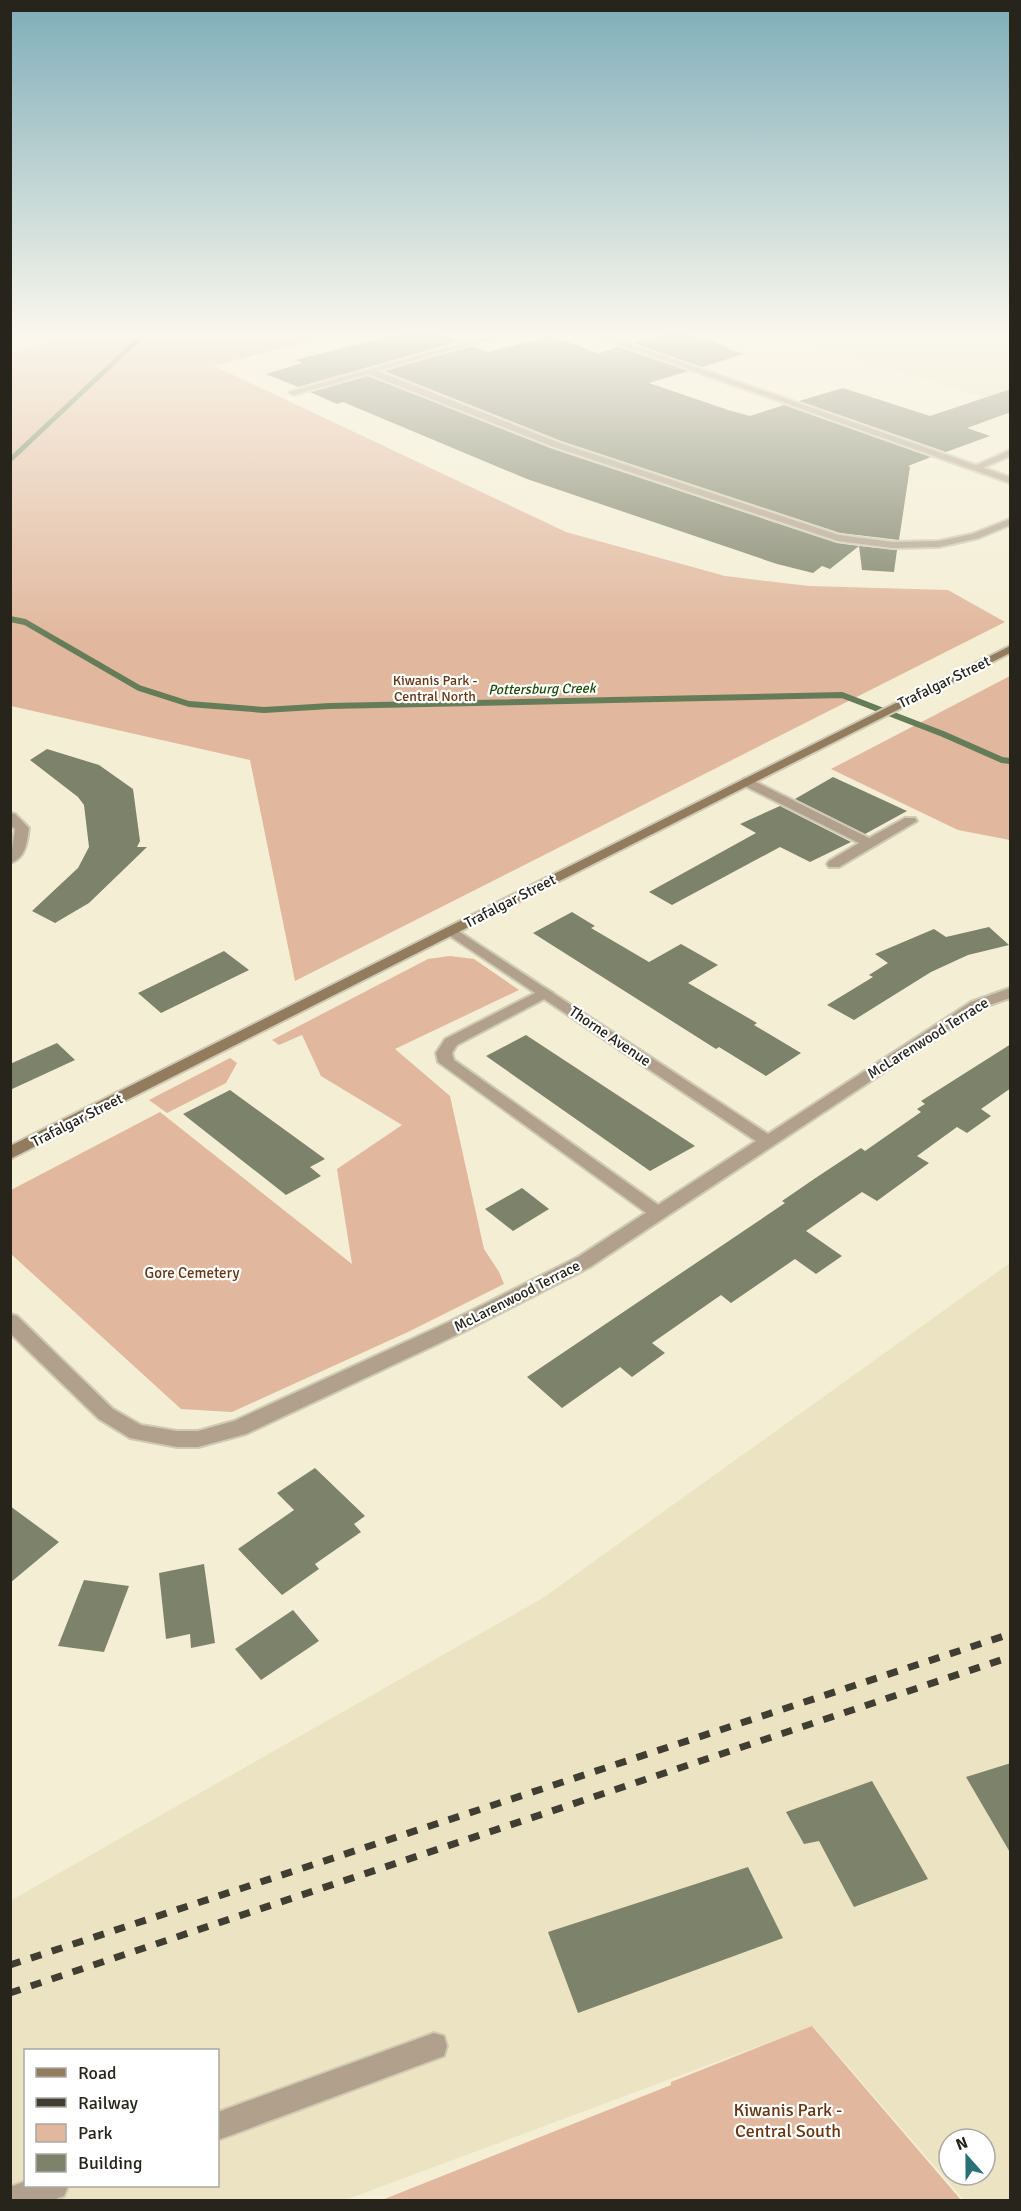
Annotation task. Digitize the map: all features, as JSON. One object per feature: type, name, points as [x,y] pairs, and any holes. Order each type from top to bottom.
[{"type":"main road","name":"Trafalgar Street","points":[[10,1154],[1011,649]]},
{"type":"street","points":[[530,435],[838,538],[893,545],[939,544],[975,536],[1011,522]]},
{"type":"street","points":[[882,435],[1011,480]]},
{"type":"street","points":[[975,468],[1011,453]]},
{"type":"street","points":[[748,782],[869,843]]},
{"type":"street","points":[[10,817],[22,828],[19,849],[10,858]]},
{"type":"street","points":[[834,864],[910,821]]},
{"type":"street","name":"Thorne Avenue","points":[[453,931],[767,1141]]},
{"type":"street","points":[[545,993],[451,1042],[444,1053],[446,1062],[658,1213]]},
{"type":"street","name":"McLarenwood Terrace","points":[[10,1321],[106,1414],[137,1432],[177,1439],[198,1438],[239,1428],[456,1327],[584,1262],[976,1005],[1011,993]]},
{"type":"street","points":[[219,2126],[434,2046]]},
{"type":"street","points":[[13,2200],[51,2187]]},
{"type":"shaded area","points":[[1010,1263],[1010,2200],[964,2200],[953,2187],[997,2187],[997,2127],[937,2127],[937,2169],[813,2026],[345,2200],[11,2200],[10,1901],[543,1598]]},
{"type":"green space","name":"Kiwanis Park - Central North","points":[[11,435],[361,435],[566,532],[725,576],[809,586],[948,590],[1005,622],[295,981],[250,760],[11,706]]},
{"type":"green space","points":[[1010,676],[1010,840],[958,830],[831,769]]},
{"type":"green space","name":"Gore Cemetery","points":[[450,956],[474,959],[519,990],[395,1049],[450,1096],[484,1249],[504,1284],[408,1332],[232,1412],[181,1409],[11,1254],[11,1190],[160,1112],[352,1264],[337,1169],[402,1125],[321,1076],[302,1035],[279,1045],[272,1040],[428,959]]},
{"type":"green space","points":[[230,1058],[237,1063],[226,1083],[167,1113],[149,1100]]},
{"type":"green space","name":"Kiwanis Park - Central South","points":[[812,2026],[937,2172],[937,2187],[950,2187],[961,2200],[382,2200],[671,2085],[671,2082]]},
{"type":"building","points":[[422,435],[518,435],[553,449],[837,543],[859,546],[830,569],[822,566],[813,573],[777,564],[527,479]]},
{"type":"building","points":[[546,435],[869,435],[931,457],[908,466],[910,467],[899,540],[840,533]]},
{"type":"building","points":[[898,435],[990,436],[946,452]]},
{"type":"building","points":[[859,546],[897,550],[894,572],[862,570]]},
{"type":"building","points":[[47,749],[99,765],[133,789],[140,841],[137,847],[147,847],[89,903],[55,923],[32,911],[78,868],[89,847],[84,805],[78,797],[30,760]]},
{"type":"building","points":[[833,777],[907,811],[865,834],[795,799]]},
{"type":"building","points":[[780,806],[851,842],[810,862],[780,847],[672,905],[649,892],[756,833],[740,824]]},
{"type":"building","points":[[572,912],[595,926],[591,928],[649,962],[681,944],[718,965],[688,983],[757,1023],[754,1025],[801,1053],[766,1076],[719,1047],[716,1049],[533,933]]},
{"type":"building","points":[[989,927],[1009,945],[968,955],[931,972],[854,1020],[827,1005],[873,977],[869,975],[888,963],[875,954],[934,929],[946,937]]},
{"type":"building","points":[[224,951],[249,970],[161,1013],[138,993]]},
{"type":"building","points":[[526,1035],[695,1146],[650,1171],[486,1056]]},
{"type":"building","points":[[57,1043],[75,1060],[10,1090],[10,1064]]},
{"type":"building","points":[[1011,1044],[1011,1088],[981,1109],[991,1116],[967,1133],[957,1127],[917,1156],[929,1163],[877,1201],[862,1192],[806,1231],[842,1256],[816,1274],[795,1259],[731,1303],[721,1295],[652,1343],[665,1353],[632,1377],[620,1367],[562,1408],[527,1377],[785,1203],[782,1201],[817,1177],[861,1148],[865,1151],[921,1112],[917,1109],[925,1104],[921,1101]]},
{"type":"building","points":[[230,1090],[325,1159],[310,1167],[321,1176],[286,1195],[183,1114]]},
{"type":"building","points":[[522,1188],[549,1209],[513,1231],[485,1209]]},
{"type":"building","points":[[315,1468],[365,1516],[354,1524],[361,1532],[315,1564],[319,1569],[282,1595],[238,1549],[294,1510],[277,1493]]},
{"type":"building","points":[[10,1506],[59,1542],[10,1583]]},
{"type":"building","points":[[204,1564],[215,1643],[191,1648],[190,1634],[166,1639],[159,1573]]},
{"type":"building","points":[[84,1580],[129,1586],[104,1652],[58,1646]]},
{"type":"building","points":[[293,1610],[319,1641],[261,1680],[235,1649]]},
{"type":"building","points":[[1011,1763],[1011,1854],[966,1777]]},
{"type":"building","points":[[872,1781],[928,1879],[854,1907],[819,1841],[804,1844],[786,1812]]},
{"type":"building","points":[[748,1867],[783,1938],[578,2013],[548,1932]]},
{"type":"waterway","points":[[10,460],[36,435]]},
{"type":"waterway","name":"Pottersburg Creek","points":[[10,619],[25,622],[139,688],[189,704],[264,710],[330,706],[842,695],[943,734],[1002,760],[1010,761]]},
{"type":"railway","points":[[10,1965],[1010,1634]]},
{"type":"railway","points":[[10,1993],[1010,1657]]}]
